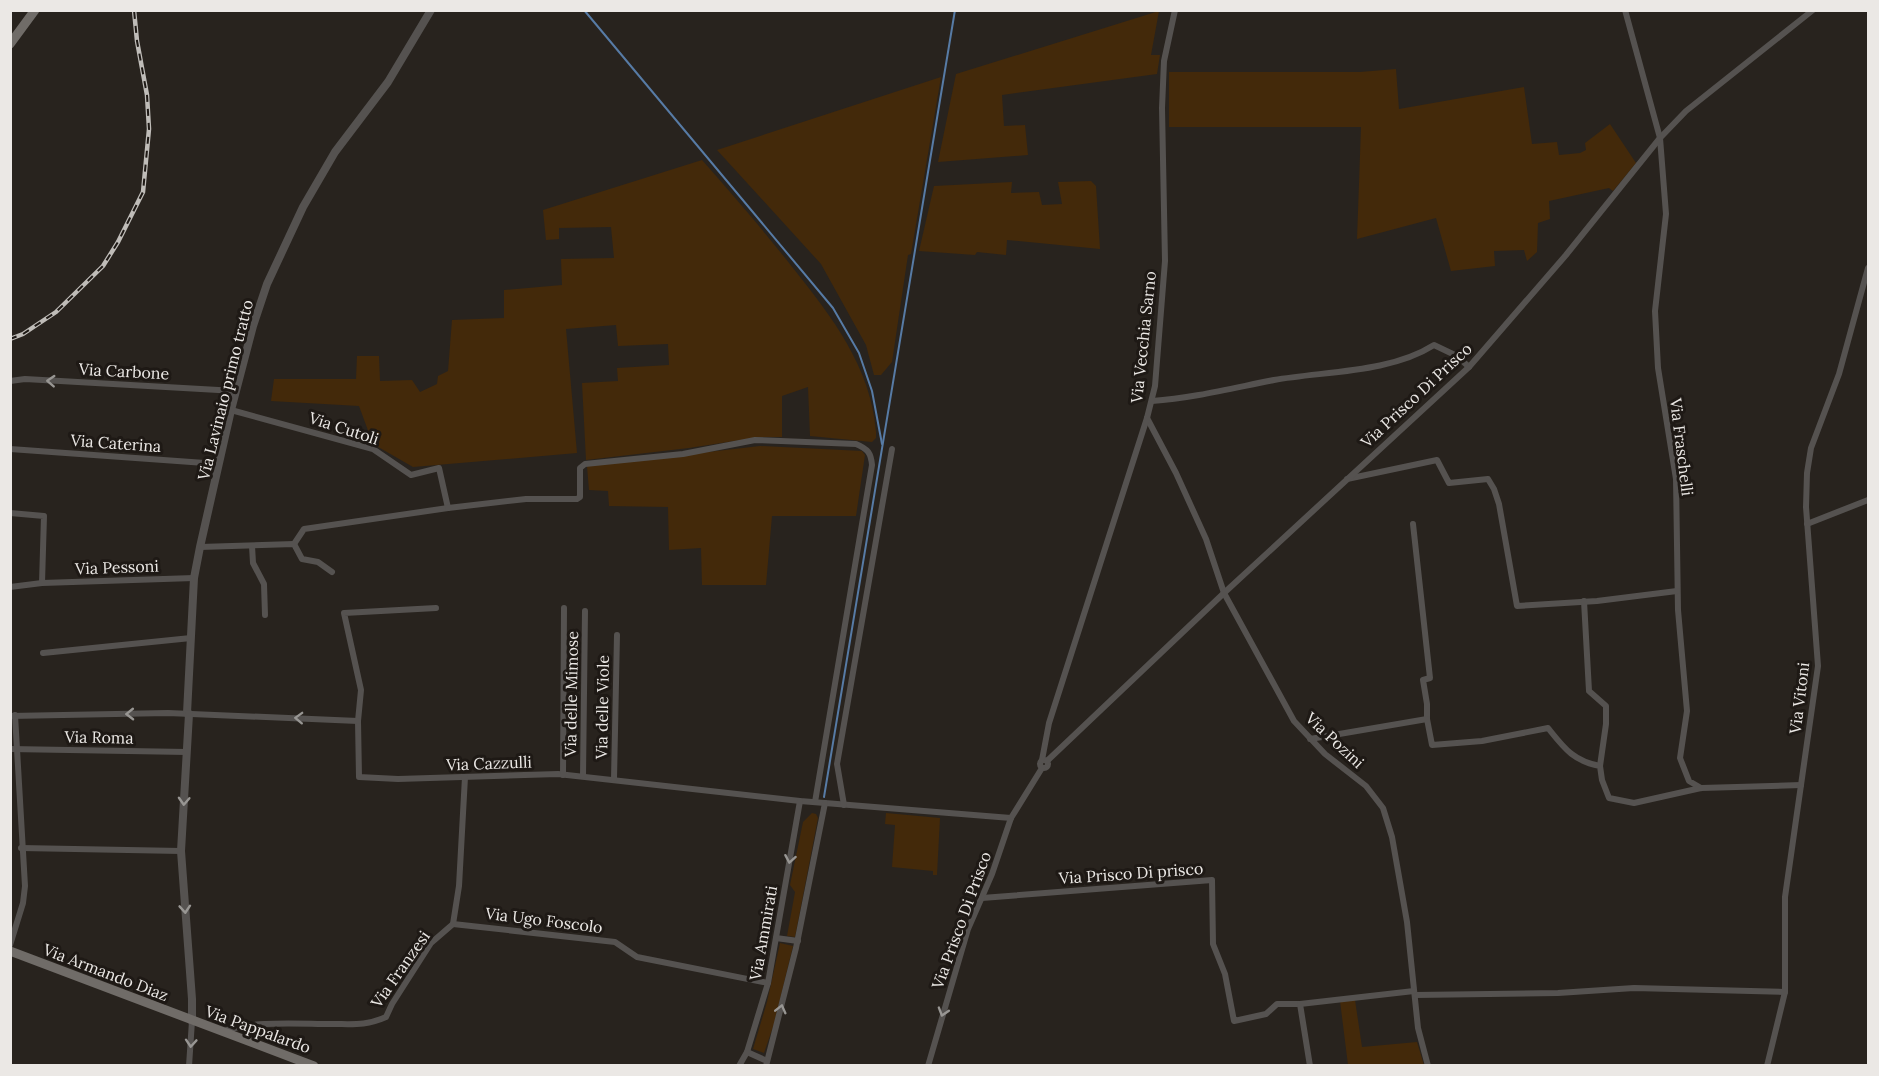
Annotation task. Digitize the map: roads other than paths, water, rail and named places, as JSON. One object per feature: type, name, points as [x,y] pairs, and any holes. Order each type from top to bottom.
[{"type":"main road","points":[[10,44],[35,10]]},
{"type":"main road","name":"Via Armando Diaz","points":[[10,951],[192,1021]]},
{"type":"main road","name":"Via Pappalardo","points":[[192,1021],[314,1065]]},
{"type":"street","name":"Via Lavinaio primo tratto","points":[[192,1021],[181,851],[194,578],[231,410],[253,326],[267,284],[303,207],[335,152],[388,82],[431,10]]},
{"type":"street","name":"Via Vecchia Sarno","points":[[1042,768],[1039,764],[1045,761],[1049,723],[1147,418],[1155,386],[1165,261],[1162,108],[1164,61],[1175,10]]},
{"type":"street","name":"Via Fraschelli","points":[[1625,10],[1660,138],[1666,214],[1655,311],[1658,368],[1676,479],[1677,591],[1687,711],[1680,758],[1689,781],[1701,788]]},
{"type":"street","name":"Via Prisco Di Prisco","points":[[1045,761],[1469,367],[1566,255],[1660,138],[1686,111],[1813,10]]},
{"type":"street","name":"Via Vitoni","points":[[1767,1065],[1785,992],[1785,897],[1818,666],[1808,524],[1807,473],[1811,448],[1839,374],[1869,268]]},
{"type":"street","points":[[1152,401],[1389,363],[1418,355],[1434,345],[1456,356],[1469,367]]},
{"type":"street","name":"Via Carbone","points":[[10,381],[25,379],[236,391]]},
{"type":"street","name":"Via Cutoli","points":[[231,410],[373,449],[411,475],[439,468],[448,508]]},
{"type":"street","name":"Via Pozini","points":[[1147,418],[1202,530],[1224,593],[1294,722],[1325,754],[1366,786],[1383,808],[1394,847],[1408,932],[1418,1028],[1428,1065]]},
{"type":"street","points":[[294,544],[304,529],[526,499],[577,499],[582,492],[580,468],[585,464],[683,454],[755,440],[856,444],[865,448],[871,454],[872,465],[815,802]]},
{"type":"street","name":"Via Caterina","points":[[10,449],[219,464]]},
{"type":"street","points":[[844,804],[837,764],[892,449]]},
{"type":"street","points":[[1346,480],[1437,460],[1449,483],[1488,479],[1499,504],[1517,606],[1677,591]]},
{"type":"street","points":[[1808,524],[1869,500]]},
{"type":"street","points":[[10,513],[44,516],[42,583]]},
{"type":"street","points":[[1413,524],[1431,678],[1423,680],[1432,745],[1482,741],[1548,728],[1571,756],[1600,766]]},
{"type":"street","points":[[200,547],[294,544]]},
{"type":"street","points":[[294,544],[302,559],[318,562],[333,572]]},
{"type":"street","points":[[252,546],[253,563],[264,584],[265,615]]},
{"type":"street","name":"Via Pessoni","points":[[10,587],[42,583],[194,578]]},
{"type":"street","points":[[1584,601],[1590,691],[1606,706],[1600,766],[1602,780],[1609,798],[1634,803],[1701,788],[1801,785]]},
{"type":"street","points":[[10,945],[23,903],[25,886],[13,749],[13,715],[188,714],[358,721],[361,690],[344,613],[435,608]]},
{"type":"street","points":[[563,775],[564,608]]},
{"type":"street","name":"Via delle Mimose","points":[[583,776],[585,611]]},
{"type":"street","name":"Via delle Viole","points":[[614,779],[617,635]]},
{"type":"street","points":[[43,653],[191,638]]},
{"type":"street","points":[[1310,739],[1427,719]]},
{"type":"street","name":"Via Cazzulli","points":[[358,721],[359,777],[398,779],[583,776],[800,801],[1011,818]]},
{"type":"street","name":"Via Roma","points":[[13,749],[187,752]]},
{"type":"street","name":"Via Prisco Di Prisco","points":[[928,1065],[968,929],[982,898],[1011,818],[1042,768]]},
{"type":"street","name":"Via Franzesi","points":[[220,1032],[232,1028],[274,1024],[371,1024],[386,1017],[431,943],[453,924],[459,886],[465,777]]},
{"type":"street","name":"Via Ammirati","points":[[739,1065],[747,1052],[768,983],[800,801]]},
{"type":"street","name":"Via Ammirati","points":[[766,1063],[798,941],[825,803]]},
{"type":"street","points":[[21,848],[181,851]]},
{"type":"street","name":"Via Prisco Di prisco","points":[[982,898],[1212,880],[1213,944],[1225,974],[1234,1021],[1266,1014],[1277,1004],[1300,1004]]},
{"type":"street","name":"Via Ugo Foscolo","points":[[453,924],[615,942],[637,957],[768,983]]},
{"type":"street","points":[[776,938],[798,941]]},
{"type":"street","points":[[1310,1065],[1300,1004],[1415,993],[1558,993],[1634,988],[1785,992]]},
{"type":"street","points":[[189,1065],[192,1021]]},
{"type":"street","points":[[747,1052],[766,1063]]},
{"type":"waterway","points":[[584,10],[833,308],[859,353],[872,391],[882,444]]},
{"type":"waterway","points":[[824,797],[955,10]]},
{"type":"railway","points":[[10,339],[23,334],[56,312],[103,266],[143,192],[149,129],[147,95],[134,10]]}]
